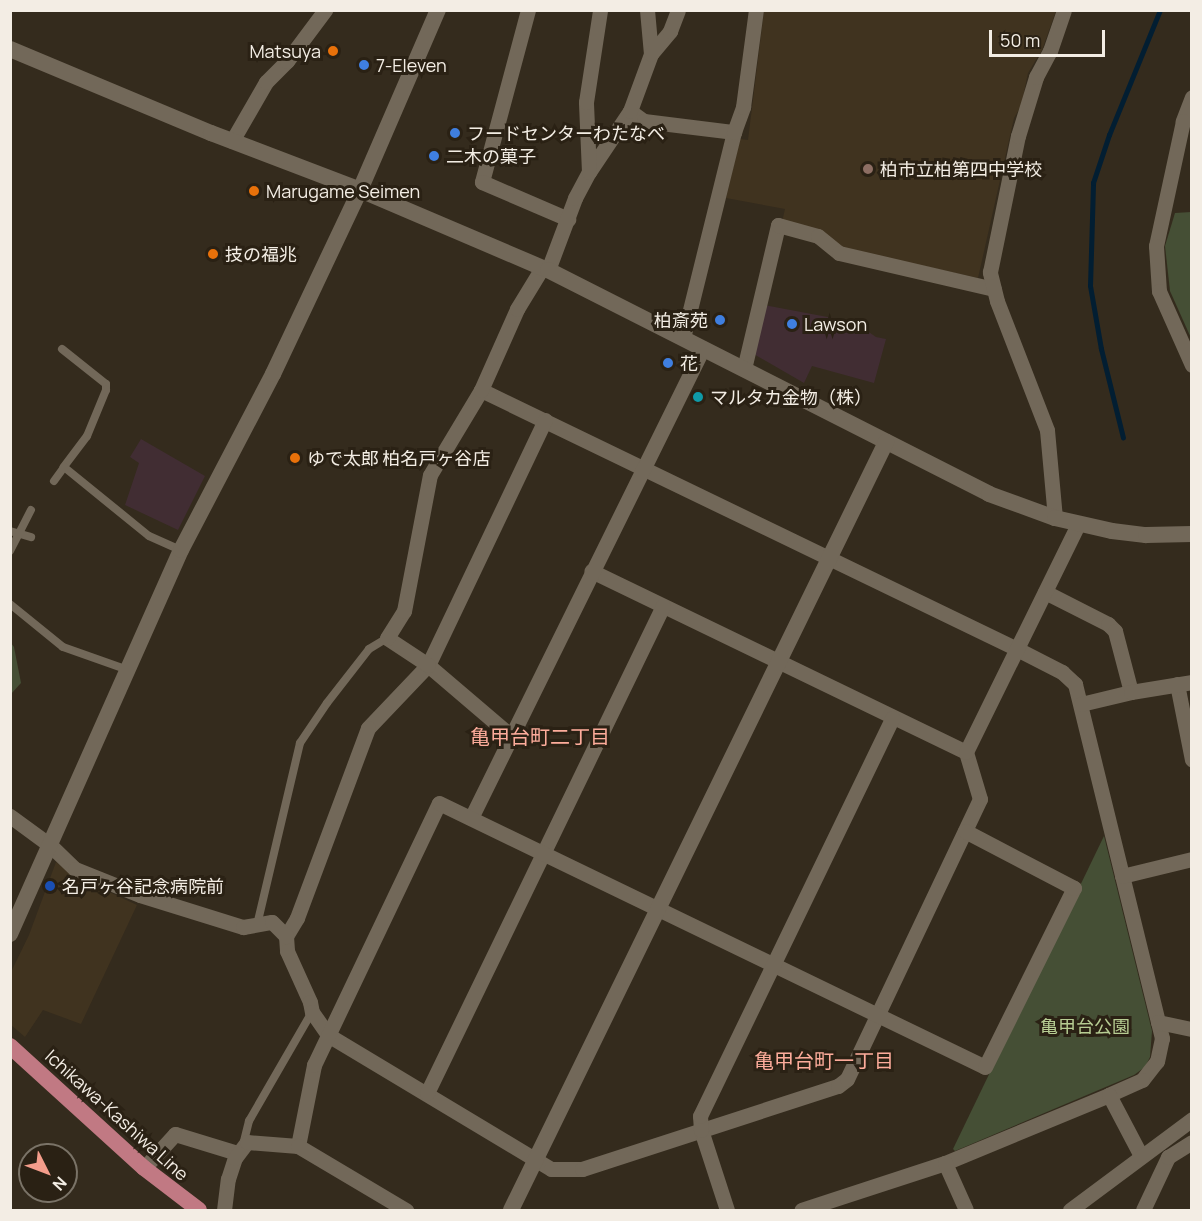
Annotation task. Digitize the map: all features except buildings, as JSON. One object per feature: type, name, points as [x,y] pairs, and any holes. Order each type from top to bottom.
[{"type":"main road","name":"Ichikawa-Kashiwa Line","points":[[10,1046],[144,1168],[199,1210]]},
{"type":"street","points":[[232,141],[266,82],[287,61],[325,10]]},
{"type":"street","points":[[10,934],[181,549],[273,374],[360,190],[438,10]]},
{"type":"street","points":[[528,10],[482,182],[568,219]]},
{"type":"street","points":[[590,172],[586,102],[600,10]]},
{"type":"street","points":[[647,10],[651,54]]},
{"type":"street","points":[[512,736],[428,665],[387,638],[404,611],[430,475],[482,390],[518,309],[545,269],[575,198],[630,111],[651,54],[670,31],[678,10]]},
{"type":"street","points":[[683,338],[734,132],[743,107],[756,10]]},
{"type":"street","points":[[1054,518],[1047,430],[994,289],[990,272],[1018,136],[1036,77],[1050,51],[1064,10]]},
{"type":"street","points":[[10,49],[232,141],[360,190],[545,269],[989,494],[1054,518],[1078,524],[1146,535],[1191,534]]},
{"type":"street","points":[[1191,97],[1183,121],[1155,246],[1159,291],[1191,365]]},
{"type":"street","points":[[630,111],[644,122],[734,132]]},
{"type":"street","points":[[744,369],[777,225],[818,236],[838,253],[994,289]]},
{"type":"street","points":[[471,818],[642,467],[703,348]]},
{"type":"street","points":[[482,390],[1017,649],[1062,672],[1075,684],[1162,1038],[1157,1061],[1142,1080],[1109,1095],[945,1163],[801,1210]]},
{"type":"street","points":[[545,420],[428,665],[368,728],[297,918],[286,936],[287,951],[310,1002],[312,1012],[328,1035],[551,1169],[582,1169],[838,1086],[847,1079],[980,799],[966,752],[1078,524]]},
{"type":"street","points":[[512,1210],[657,908],[886,442]]},
{"type":"street","points":[[591,571],[966,752]]},
{"type":"street","points":[[1045,592],[1108,624],[1115,630],[1131,692]]},
{"type":"street","points":[[427,1093],[663,606]]},
{"type":"street","points":[[1081,704],[1184,683],[1191,760]]},
{"type":"street","points":[[727,1210],[701,1130],[700,1116],[892,718]]},
{"type":"street","points":[[298,1146],[314,1065],[439,803],[985,1066],[1074,888],[965,831]]},
{"type":"street","points":[[10,816],[51,846],[75,869],[140,895],[243,927],[272,922],[286,936]]},
{"type":"street","points":[[1122,876],[1191,859]]},
{"type":"street","points":[[1158,1022],[1191,1029]]},
{"type":"street","points":[[1109,1095],[1141,1156]]},
{"type":"street","points":[[1070,1210],[1191,1119]]},
{"type":"street","points":[[144,1168],[175,1134],[240,1149]]},
{"type":"street","points":[[224,1210],[228,1179],[240,1149],[247,1142],[298,1146],[406,1210]]},
{"type":"street","points":[[1143,1210],[1168,1157],[1191,1142]]},
{"type":"street","points":[[945,1163],[966,1210]]},
{"type":"lane","points":[[54,481],[87,436],[106,390],[106,384],[62,349]]},
{"type":"lane","points":[[64,468],[149,536],[181,549]]},
{"type":"lane","points":[[10,551],[14,532],[31,510]]},
{"type":"lane","points":[[14,532],[31,537]]},
{"type":"lane","points":[[10,604],[63,647],[128,669]]},
{"type":"lane","points":[[257,925],[300,743],[327,703],[369,649],[387,638]]},
{"type":"lane","points":[[240,1149],[249,1121],[312,1012]]},
{"type":"shaded area","name":"柏市立柏第四中学校","points":[[764,11],[1056,11],[1042,50],[1028,73],[1021,106],[1014,118],[978,278],[843,248],[782,222],[785,209],[726,198],[740,139],[748,140]]},
{"type":"shaded area","points":[[764,305],[854,322],[876,337],[886,339],[874,383],[812,366],[804,383],[752,353]]},
{"type":"shaded area","points":[[141,439],[205,476],[178,530],[125,505],[139,463],[130,457]]},
{"type":"shaded area","points":[[56,862],[71,874],[137,905],[81,1024],[43,1010],[25,1037],[11,1025],[11,972],[29,935]]},
{"type":"green space","points":[[1192,212],[1191,338],[1170,291],[1165,246],[1175,213]]},
{"type":"green space","points":[[11,643],[14,647],[21,683],[11,694]]},
{"type":"green space","name":"亀甲台公園","points":[[1104,836],[1152,1031],[1150,1057],[1145,1067],[1134,1075],[955,1151],[953,1149]]},
{"type":"waterway","points":[[1123,438],[1101,349],[1090,286],[1093,183],[1109,135],[1160,10]]},
{"type":"place","name":"Matsuya","points":[[333,51]]},
{"type":"place","name":"7-Eleven","points":[[364,65]]},
{"type":"place","name":"フードセンターわたなべ","points":[[455,133]]},
{"type":"place","name":"二木の菓子","points":[[434,156]]},
{"type":"place","name":"柏市立柏第四中学校","points":[[868,169]]},
{"type":"place","name":"Marugame Seimen","points":[[254,191]]},
{"type":"place","name":"技の福兆","points":[[213,254]]},
{"type":"place","name":"柏斎苑","points":[[720,320]]},
{"type":"place","name":"Lawson","points":[[792,324]]},
{"type":"place","name":"花","points":[[668,363]]},
{"type":"place","name":"マルタカ金物（株）","points":[[698,397]]},
{"type":"place","name":"ゆで太郎 柏名戸ヶ谷店","points":[[295,458]]},
{"type":"place","name":"名戸ヶ谷記念病院前","points":[[50,886]]},
{"type":"district","name":"亀甲台町二丁目","points":[[540,736]]},
{"type":"district","name":"亀甲台町一丁目","points":[[824,1060]]}]
